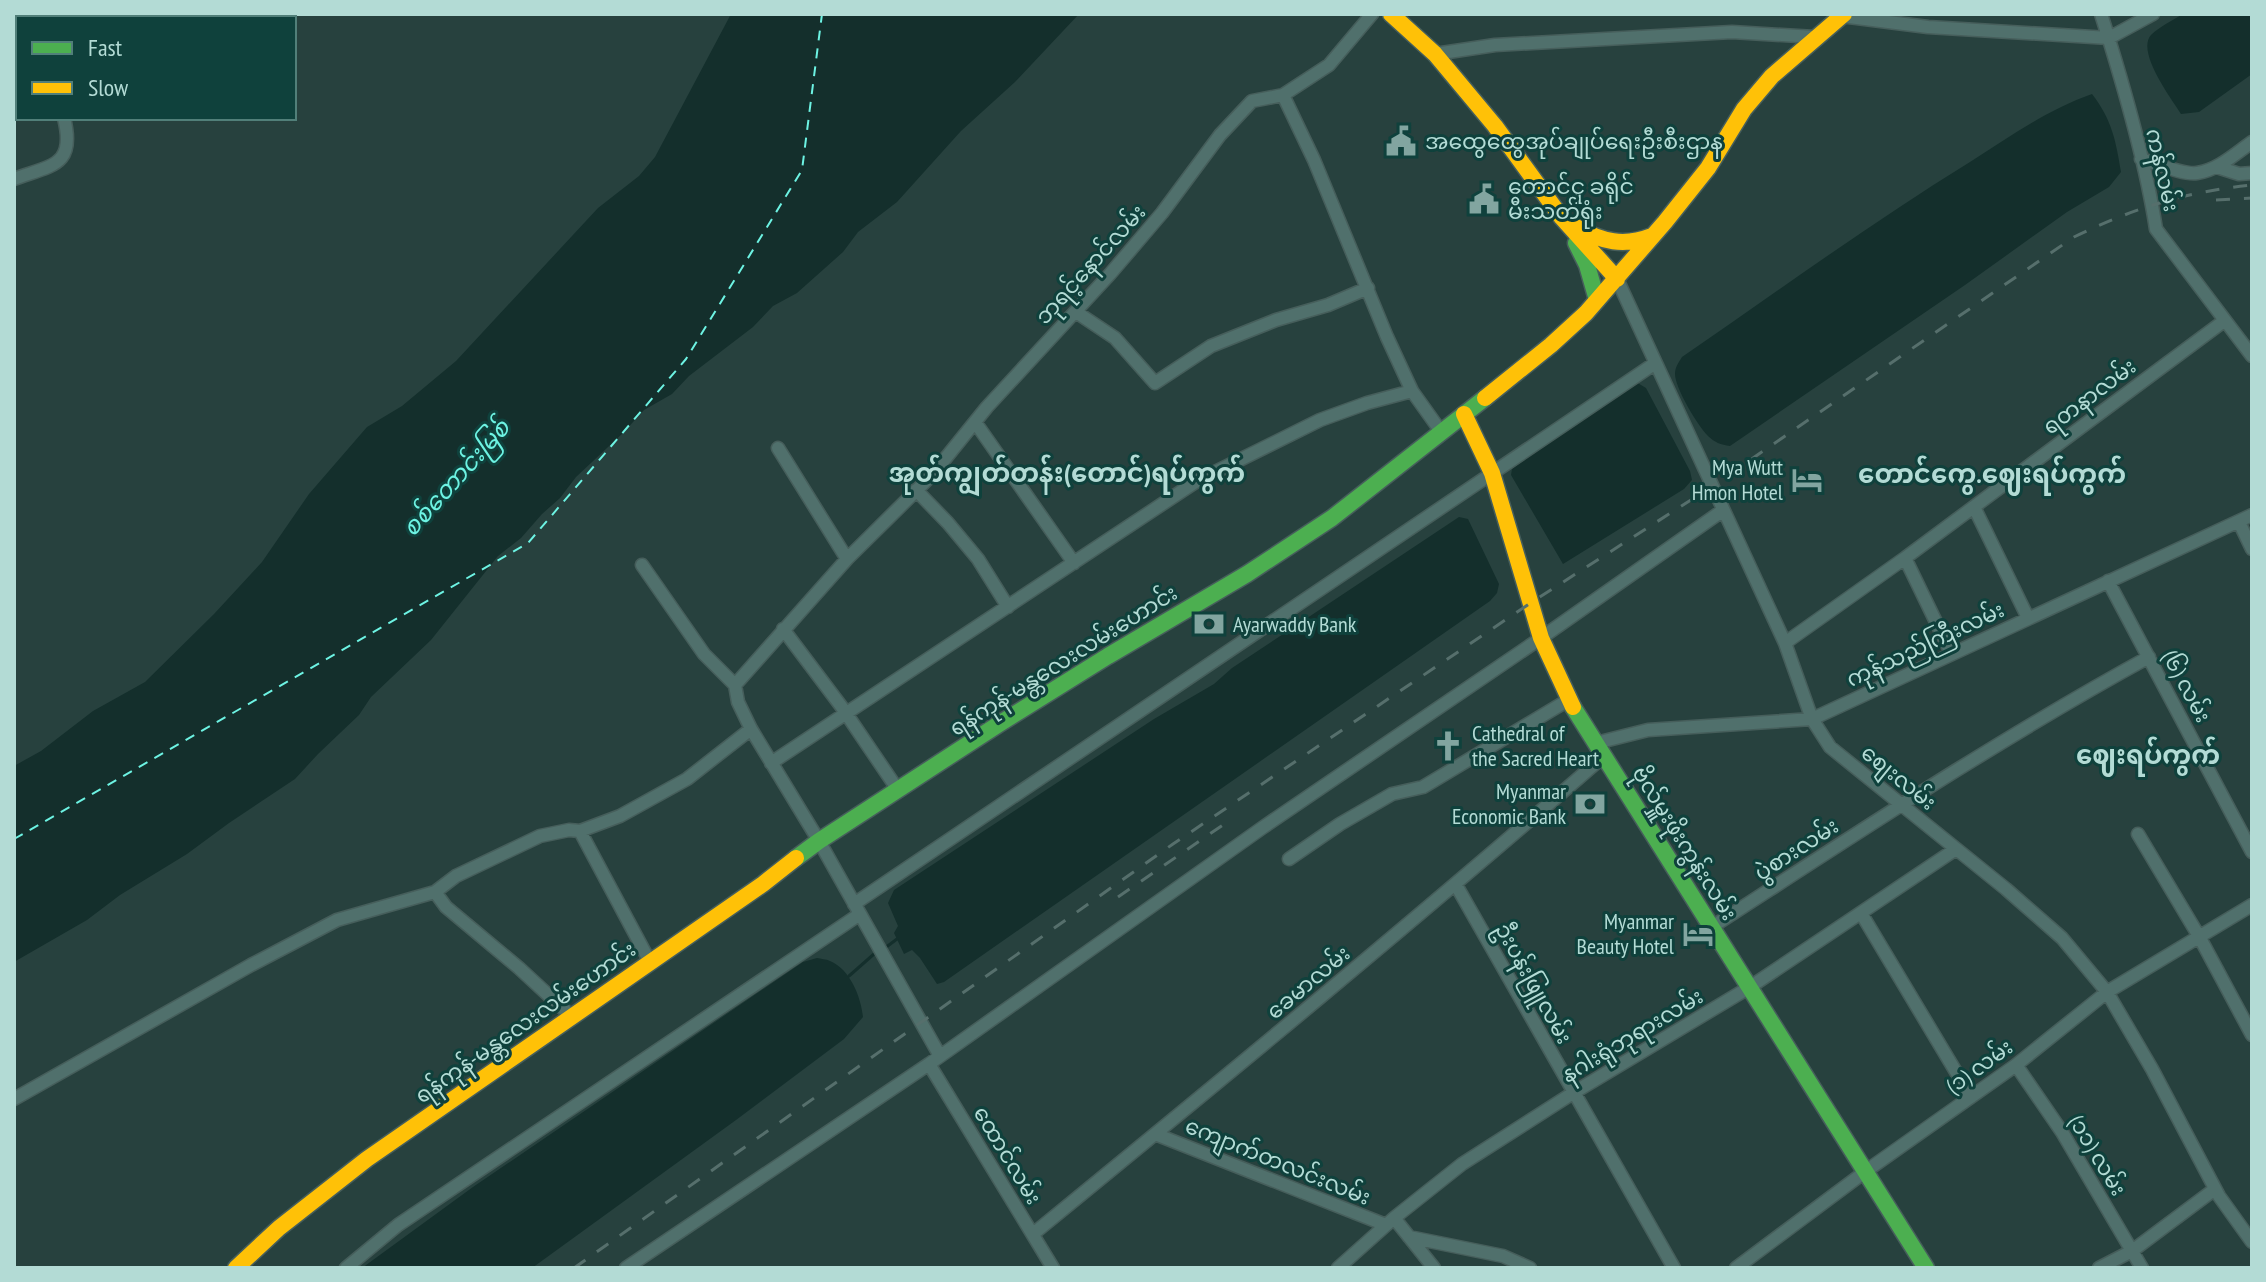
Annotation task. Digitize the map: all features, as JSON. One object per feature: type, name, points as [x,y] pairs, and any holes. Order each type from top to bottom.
[{"type":"main road","points":[[1391,14],[1435,54],[1495,126],[1562,218],[1579,247],[1597,300]]},
{"type":"main road","name":"ရန်ကုန်-မန္တလေးလမ်းဟောင်း","points":[[236,1268],[279,1228],[367,1159],[763,884],[819,841],[1108,656],[1247,574],[1320,526],[1442,433],[1551,345],[1597,300],[1708,168],[1744,109],[1772,76],[1843,15]]},
{"type":"main road","points":[[1562,218],[1600,239],[1619,244],[1636,243],[1654,235]]},
{"type":"main road","points":[[1562,218],[1617,279]]},
{"type":"main road","name":"ဗိုလ်မှူးဖိုးကွန်းလမ်း","points":[[1464,414],[1492,473],[1541,638],[1570,699],[1926,1268]]},
{"type":"street","name":"ဘုရင့်နောင်လမ်း","points":[[735,685],[847,559],[932,475],[975,422],[1162,213],[1220,135],[1252,101],[1283,95],[1329,65],[1372,14]]},
{"type":"street","name":"ကန်လမ်း","points":[[2101,14],[2141,159],[2156,229],[2252,356]]},
{"type":"street","points":[[1843,15],[1928,27],[2109,38],[2153,14]]},
{"type":"street","points":[[1435,54],[1495,45],[1732,32],[1815,37]]},
{"type":"street","points":[[1283,95],[1314,160],[1412,391],[1442,433]]},
{"type":"street","points":[[14,179],[55,164],[67,151],[64,120]]},
{"type":"street","points":[[2141,159],[2197,173],[2217,167],[2252,142]]},
{"type":"street","points":[[2217,167],[2239,174],[2252,173]]},
{"type":"street","name":"စျေးလမ်း","points":[[1617,279],[1785,643],[1812,719],[1830,747],[2062,938],[2107,992],[2152,1069],[2215,1189],[2252,1242]]},
{"type":"street","points":[[1076,312],[1115,338],[1155,383],[1211,346],[1368,288]]},
{"type":"street","name":"ရတနာလမ်း","points":[[1785,643],[1905,558],[2224,321]]},
{"type":"street","points":[[346,1268],[398,1225],[1654,364]]},
{"type":"street","points":[[771,763],[1197,481],[1320,420],[1412,391]]},
{"type":"street","points":[[975,422],[1074,563]]},
{"type":"street","points":[[778,448],[847,559]]},
{"type":"street","points":[[916,490],[978,559],[1008,607]]},
{"type":"street","points":[[1974,507],[2028,618]]},
{"type":"street","points":[[626,1268],[934,1060],[1274,819],[1722,511]]},
{"type":"street","name":"ကုန်သည်ကြီးလမ်း","points":[[1600,749],[1648,730],[1812,719],[2252,515]]},
{"type":"street","points":[[2239,522],[2252,549]]},
{"type":"street","points":[[1905,558],[1951,653]]},
{"type":"street","points":[[642,565],[704,654],[735,685]]},
{"type":"street","name":"(၆) လမ်း","points":[[2108,581],[2252,852]]},
{"type":"street","points":[[783,629],[898,790]]},
{"type":"street","name":"ပွဲစားလမ်း","points":[[1712,927],[1901,804],[2075,697],[2149,657]]},
{"type":"street","name":"ထောင်လမ်း","points":[[735,685],[738,702],[751,729],[819,841],[934,1060],[1053,1268]]},
{"type":"street","points":[[1289,859],[1379,801],[1392,794],[1423,787],[1570,699]]},
{"type":"street","points":[[14,1099],[337,920],[435,892],[456,876],[540,836],[580,831],[620,816],[687,779],[751,729]]},
{"type":"street","name":"ခေမာလမ်း","points":[[1033,1234],[1456,885],[1600,749]]},
{"type":"street","points":[[580,831],[650,962]]},
{"type":"street","points":[[2138,834],[2200,938],[2252,1035]]},
{"type":"street","name":"နဂါးရုံဘုရားလမ်း","points":[[1338,1268],[1390,1221],[1462,1164],[1750,987],[1956,849]]},
{"type":"street","name":"ဦးပန်းဖြူလမ်း","points":[[1456,885],[1674,1268]]},
{"type":"street","points":[[435,892],[446,907],[572,1017]]},
{"type":"street","name":"(၁) လမ်း","points":[[1736,1268],[2016,1065],[2107,992],[2252,905]]},
{"type":"street","points":[[1861,913],[1971,1097]]},
{"type":"street","name":"(၁၁) လမ်း","points":[[2016,1065],[2062,1132],[2142,1268]]},
{"type":"street","name":"ကျောက်တလင်းလမ်း","points":[[1155,1134],[1390,1221]]},
{"type":"street","points":[[2099,1268],[2132,1251],[2215,1189]]},
{"type":"street","points":[[1390,1221],[1409,1237],[1434,1268]]},
{"type":"street","points":[[1409,1237],[1503,1256],[1530,1268]]},
{"type":"water","name":"စစ်တောင်းမြစ်","points":[[731,14],[1079,14],[1015,82],[961,131],[897,202],[858,232],[843,252],[797,293],[773,306],[753,327],[689,376],[672,394],[644,410],[576,477],[521,538],[498,556],[431,640],[371,697],[359,715],[295,779],[87,920],[14,962],[14,766],[41,751],[93,711],[145,682],[262,562],[309,494],[367,427],[402,406],[456,361],[598,208],[639,176],[655,157]]},
{"type":"water","points":[[2183,14],[2252,14],[2252,74],[2199,112],[2181,114],[2151,63],[2148,43],[2154,32]]},
{"type":"water","points":[[2092,94],[2109,122],[2119,161],[2121,172],[2109,187],[2067,212],[1730,446],[1708,436],[1688,406],[1676,380],[1676,369],[1682,357],[1933,185],[2029,125]]},
{"type":"water","points":[[1636,382],[1646,388],[1692,480],[1684,489],[1563,564],[1511,475],[1512,469],[1625,386]]},
{"type":"water","points":[[1459,517],[1468,519],[1499,584],[1497,593],[1490,601],[944,982],[937,984],[912,950],[904,954],[894,933],[898,926],[888,903],[894,890],[1154,719],[1214,684],[1232,668]]},
{"type":"water","points":[[817,958],[830,961],[843,970],[860,1001],[863,1017],[844,1039],[532,1268],[362,1268],[473,1187],[803,962]]},
{"type":"waterway","points":[[885,948],[897,939]]},
{"type":"waterway","points":[[849,976],[874,954]]},
{"type":"ferry route","points":[[14,839],[528,543],[686,359],[802,170],[822,14]]},
{"type":"railway","points":[[574,1268],[1173,844],[1532,602],[1711,487],[2074,237],[2160,203],[2252,185]]},
{"type":"railway","points":[[2216,200],[2252,198]]},
{"type":"railway","points":[[1118,897],[1233,818]]},
{"type":"traffic: fast","points":[[1576,243],[1587,265],[1597,300]]},
{"type":"traffic: fast","points":[[796,858],[999,724],[1247,574],[1332,518],[1485,398]]},
{"type":"traffic: fast","points":[[1573,707],[1926,1268]]},
{"type":"traffic: slow","points":[[1391,14],[1435,54],[1495,126],[1562,218],[1617,279]]},
{"type":"traffic: slow","points":[[1485,398],[1586,313],[1708,168],[1744,109],[1772,76],[1844,14]]},
{"type":"traffic: slow","points":[[1576,227],[1613,241],[1632,241],[1652,236]]},
{"type":"traffic: slow","points":[[1464,414],[1492,473],[1541,638],[1573,707]]},
{"type":"traffic: slow","points":[[236,1268],[279,1228],[367,1159],[796,858]]},
{"type":"place","name":"အထွေထွေအုပ်ချုပ်ရေးဦးစီးဌာန","points":[[1401,141]]},
{"type":"place","name":"တောင်ငူ ခရိုင် မီးသတ်ရုံး","points":[[1484,199]]},
{"type":"place","name":"Mya Wutt Hmon Hotel","points":[[1807,480]]},
{"type":"place","name":"Ayarwaddy Bank","points":[[1209,624]]},
{"type":"place","name":"Cathedral of the Sacred Heart","points":[[1448,746]]},
{"type":"place","name":"Myanmar Economic Bank","points":[[1590,804]]},
{"type":"place","name":"Myanmar Beauty Hotel","points":[[1698,934]]},
{"type":"district","name":"အုတ်ကျွတ်တန်း(တောင်)ရပ်ကွက်","points":[[1067,473]]},
{"type":"district","name":"တောင်ကွေ.ဈေးရပ်ကွက်","points":[[1992,474]]},
{"type":"district","name":"ဈေးရပ်ကွက်","points":[[2148,755]]}]
